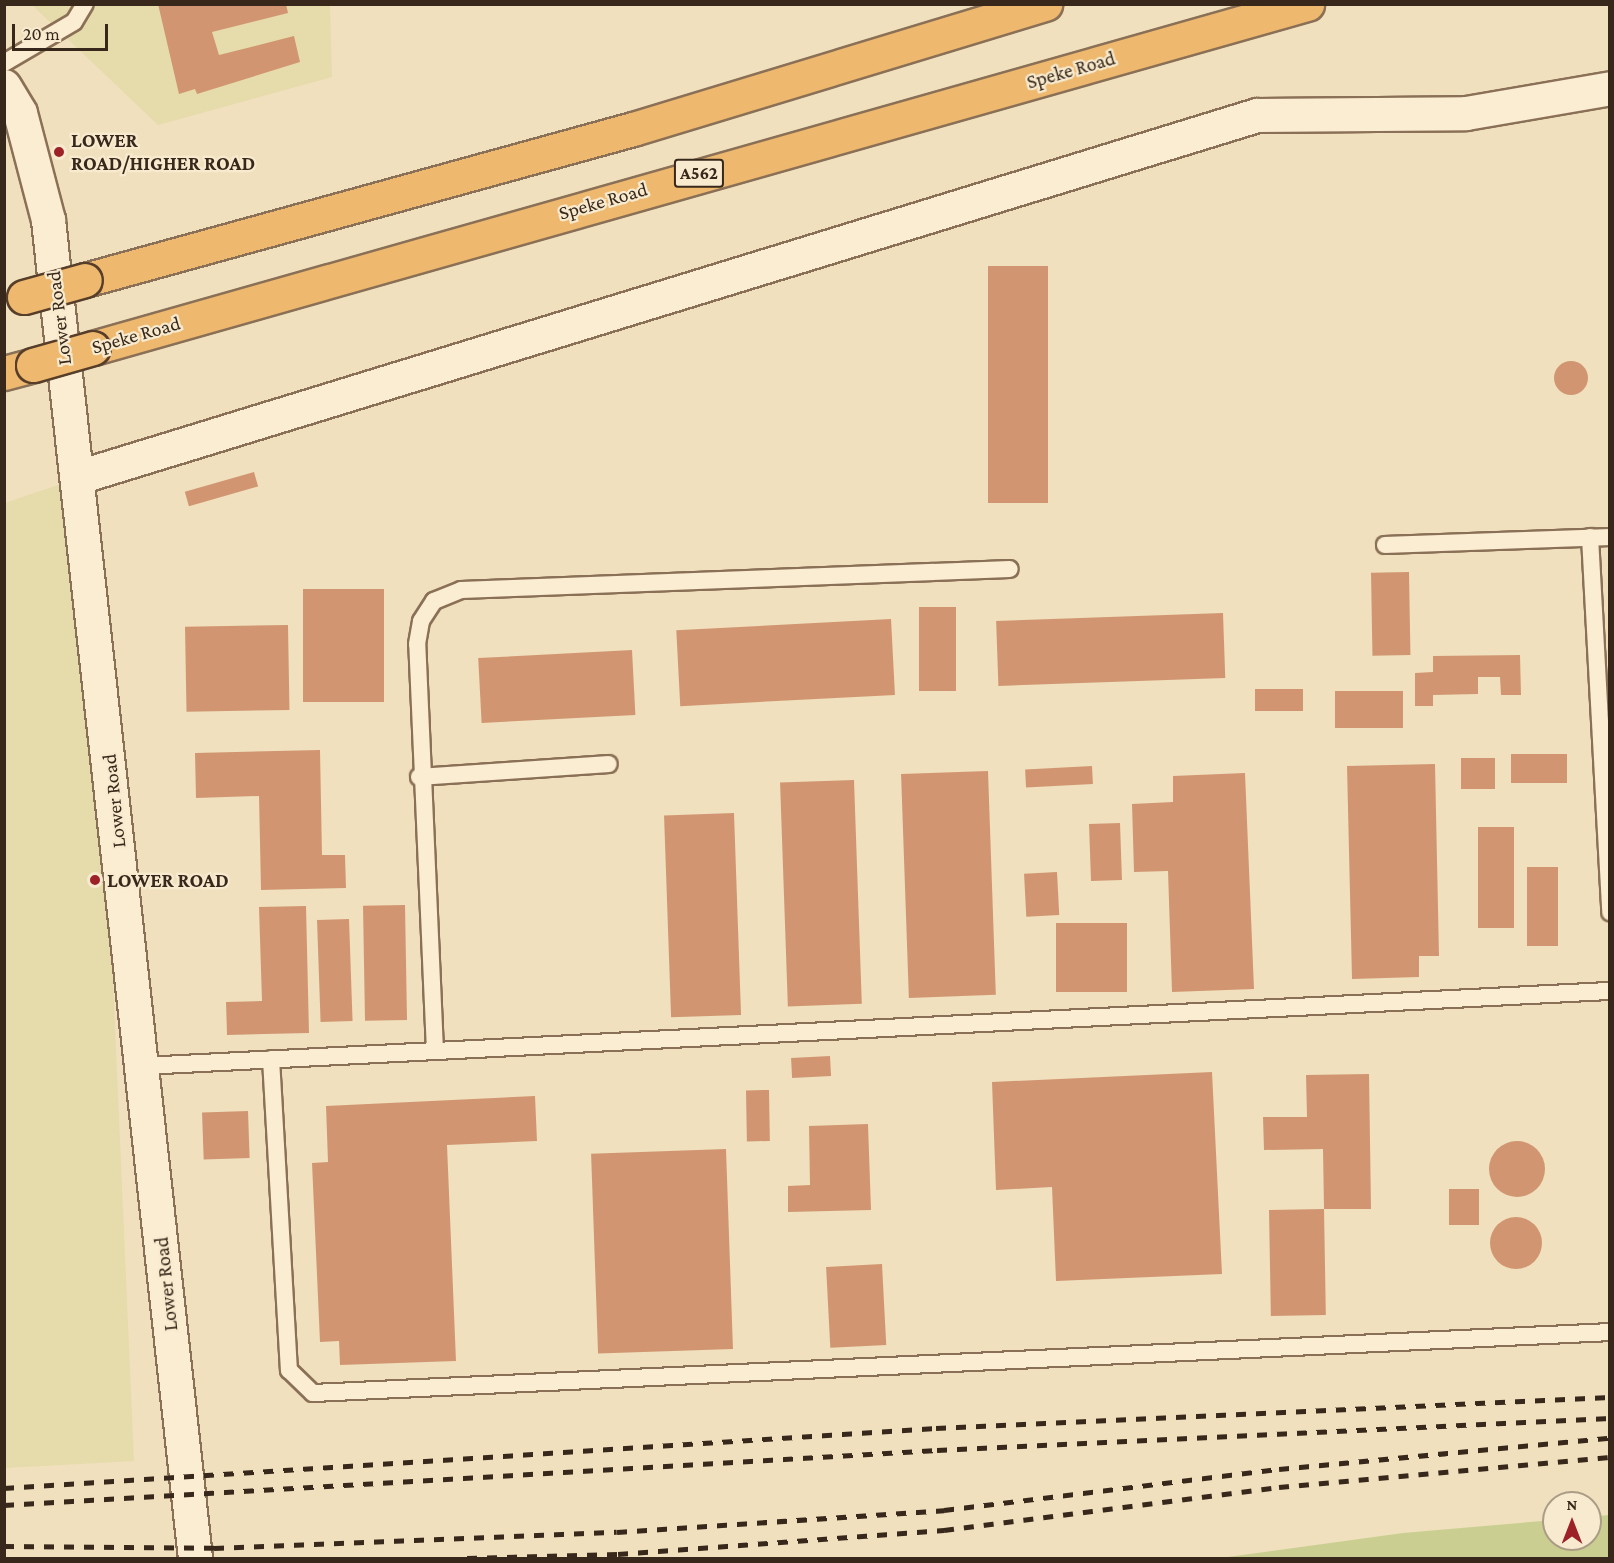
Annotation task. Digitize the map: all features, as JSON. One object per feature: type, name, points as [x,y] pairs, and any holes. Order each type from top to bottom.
[{"type":"highway","points":[[14,300],[633,129],[1045,4]]},
{"type":"highway","name":"Speke Road","points":[[19,369],[1307,4]]},
{"type":"street","name":"Lower Road","points":[[4,86],[20,114],[48,220],[143,1066],[195,1558]]},
{"type":"street","points":[[78,477],[1257,115],[1466,114],[1610,88]]},
{"type":"lane","points":[[4,63],[74,22],[85,4]]},
{"type":"lane","points":[[1590,537],[1610,912]]},
{"type":"lane","points":[[1385,545],[1610,537]]},
{"type":"lane","points":[[435,1051],[419,777],[417,644],[421,621],[434,601],[461,590],[1010,569]]},
{"type":"lane","points":[[419,777],[609,765]]},
{"type":"lane","points":[[143,1066],[1610,991]]},
{"type":"lane","points":[[272,1059],[289,1370],[313,1393],[1610,1332]]},
{"type":"shaded area","points":[[32,5],[330,5],[332,77],[158,125]]},
{"type":"shaded area","points":[[67,482],[110,912],[134,1461],[5,1468],[5,503]]},
{"type":"green space","points":[[1609,1515],[1609,1558],[1220,1558],[1403,1533],[1542,1521],[1542,1551],[1602,1551],[1602,1516]]},
{"type":"building","points":[[158,4],[286,4],[288,13],[212,32],[219,55],[294,36],[300,62],[197,94],[195,89],[179,94]]},
{"type":"building","points":[[988,266],[1048,266],[1048,503],[988,503]]},
{"type":"building","points":[[1571,361],[1583,366],[1588,378],[1583,390],[1571,395],[1559,390],[1554,378],[1559,366]]},
{"type":"building","points":[[254,472],[258,486],[189,506],[185,492]]},
{"type":"building","points":[[1409,572],[1410,655],[1372,656],[1371,573]]},
{"type":"building","points":[[303,589],[384,589],[384,702],[303,702]]},
{"type":"building","points":[[919,607],[956,607],[956,691],[919,691]]},
{"type":"building","points":[[1223,613],[1225,678],[998,686],[996,621]]},
{"type":"building","points":[[891,619],[895,695],[680,706],[676,630]]},
{"type":"building","points":[[288,625],[289,710],[186,712],[185,627]]},
{"type":"building","points":[[632,650],[635,715],[482,723],[478,658]]},
{"type":"building","points":[[1520,655],[1521,695],[1501,695],[1500,677],[1478,677],[1478,694],[1433,695],[1433,706],[1415,706],[1415,673],[1433,672],[1433,656]]},
{"type":"building","points":[[1255,689],[1303,689],[1303,711],[1255,711]]},
{"type":"building","points":[[1335,691],[1403,691],[1403,728],[1335,728]]},
{"type":"building","points":[[320,750],[322,855],[345,855],[346,888],[261,890],[259,796],[196,798],[195,753]]},
{"type":"building","points":[[1511,754],[1567,754],[1567,783],[1511,783]]},
{"type":"building","points":[[1461,758],[1495,758],[1495,789],[1461,789]]},
{"type":"building","points":[[1435,764],[1439,956],[1419,956],[1419,977],[1352,979],[1347,766]]},
{"type":"building","points":[[1092,766],[1093,784],[1026,787],[1025,770]]},
{"type":"building","points":[[988,771],[996,995],[909,998],[901,774]]},
{"type":"building","points":[[1245,773],[1254,989],[1172,992],[1168,871],[1134,872],[1132,804],[1173,802],[1173,776]]},
{"type":"building","points":[[854,780],[862,1004],[788,1006],[780,783]]},
{"type":"building","points":[[734,813],[741,1015],[671,1017],[664,815]]},
{"type":"building","points":[[1120,823],[1122,880],[1091,881],[1089,824]]},
{"type":"building","points":[[1478,827],[1514,827],[1514,928],[1478,928]]},
{"type":"building","points":[[1527,867],[1558,867],[1558,946],[1527,946]]},
{"type":"building","points":[[1057,872],[1059,915],[1026,917],[1024,874]]},
{"type":"building","points":[[405,905],[407,1020],[365,1021],[363,906]]},
{"type":"building","points":[[306,906],[309,1033],[227,1035],[226,1002],[262,1001],[259,907]]},
{"type":"building","points":[[349,919],[353,1021],[321,1022],[317,920]]},
{"type":"building","points":[[1056,923],[1127,923],[1127,992],[1056,992]]},
{"type":"building","points":[[830,1056],[831,1076],[792,1078],[791,1058]]},
{"type":"building","points":[[1212,1072],[1222,1274],[1056,1281],[1052,1187],[996,1190],[992,1082]]},
{"type":"building","points":[[1369,1074],[1371,1209],[1324,1209],[1323,1149],[1264,1150],[1263,1117],[1307,1117],[1306,1075]]},
{"type":"building","points":[[746,1090],[769,1090],[770,1141],[747,1141]]},
{"type":"building","points":[[535,1096],[537,1141],[447,1145],[456,1361],[340,1365],[339,1341],[320,1342],[312,1163],[328,1162],[326,1106]]},
{"type":"building","points":[[248,1111],[250,1158],[204,1160],[202,1113]]},
{"type":"building","points":[[868,1124],[871,1210],[788,1212],[788,1186],[810,1185],[809,1126]]},
{"type":"building","points":[[1511,1141],[1523,1141],[1533,1145],[1541,1153],[1545,1169],[1541,1185],[1533,1193],[1523,1197],[1511,1197],[1501,1193],[1493,1185],[1489,1175],[1489,1163],[1493,1153],[1501,1145]]},
{"type":"building","points":[[726,1149],[733,1349],[598,1354],[591,1154]]},
{"type":"building","points":[[1449,1189],[1479,1189],[1479,1225],[1449,1225]]},
{"type":"building","points":[[1324,1209],[1326,1315],[1271,1316],[1269,1210]]},
{"type":"building","points":[[1516,1217],[1526,1219],[1534,1225],[1540,1233],[1542,1243],[1540,1253],[1534,1261],[1526,1267],[1516,1269],[1506,1267],[1498,1261],[1492,1253],[1490,1243],[1492,1233],[1498,1225],[1506,1219]]},
{"type":"building","points":[[882,1264],[886,1345],[830,1348],[826,1267]]},
{"type":"railway","points":[[4,1488],[936,1428],[1610,1397]]},
{"type":"railway","points":[[4,1505],[937,1450],[1610,1418]]},
{"type":"railway","points":[[4,1546],[214,1548],[617,1532],[944,1510],[1279,1469],[1610,1438]]},
{"type":"railway","points":[[467,1558],[618,1554],[944,1530],[1279,1487],[1610,1457]]},
{"type":"place","name":"LOWER ROAD/HIGHER ROAD","points":[[59,152]]},
{"type":"place","name":"LOWER ROAD","points":[[95,880]]}]
